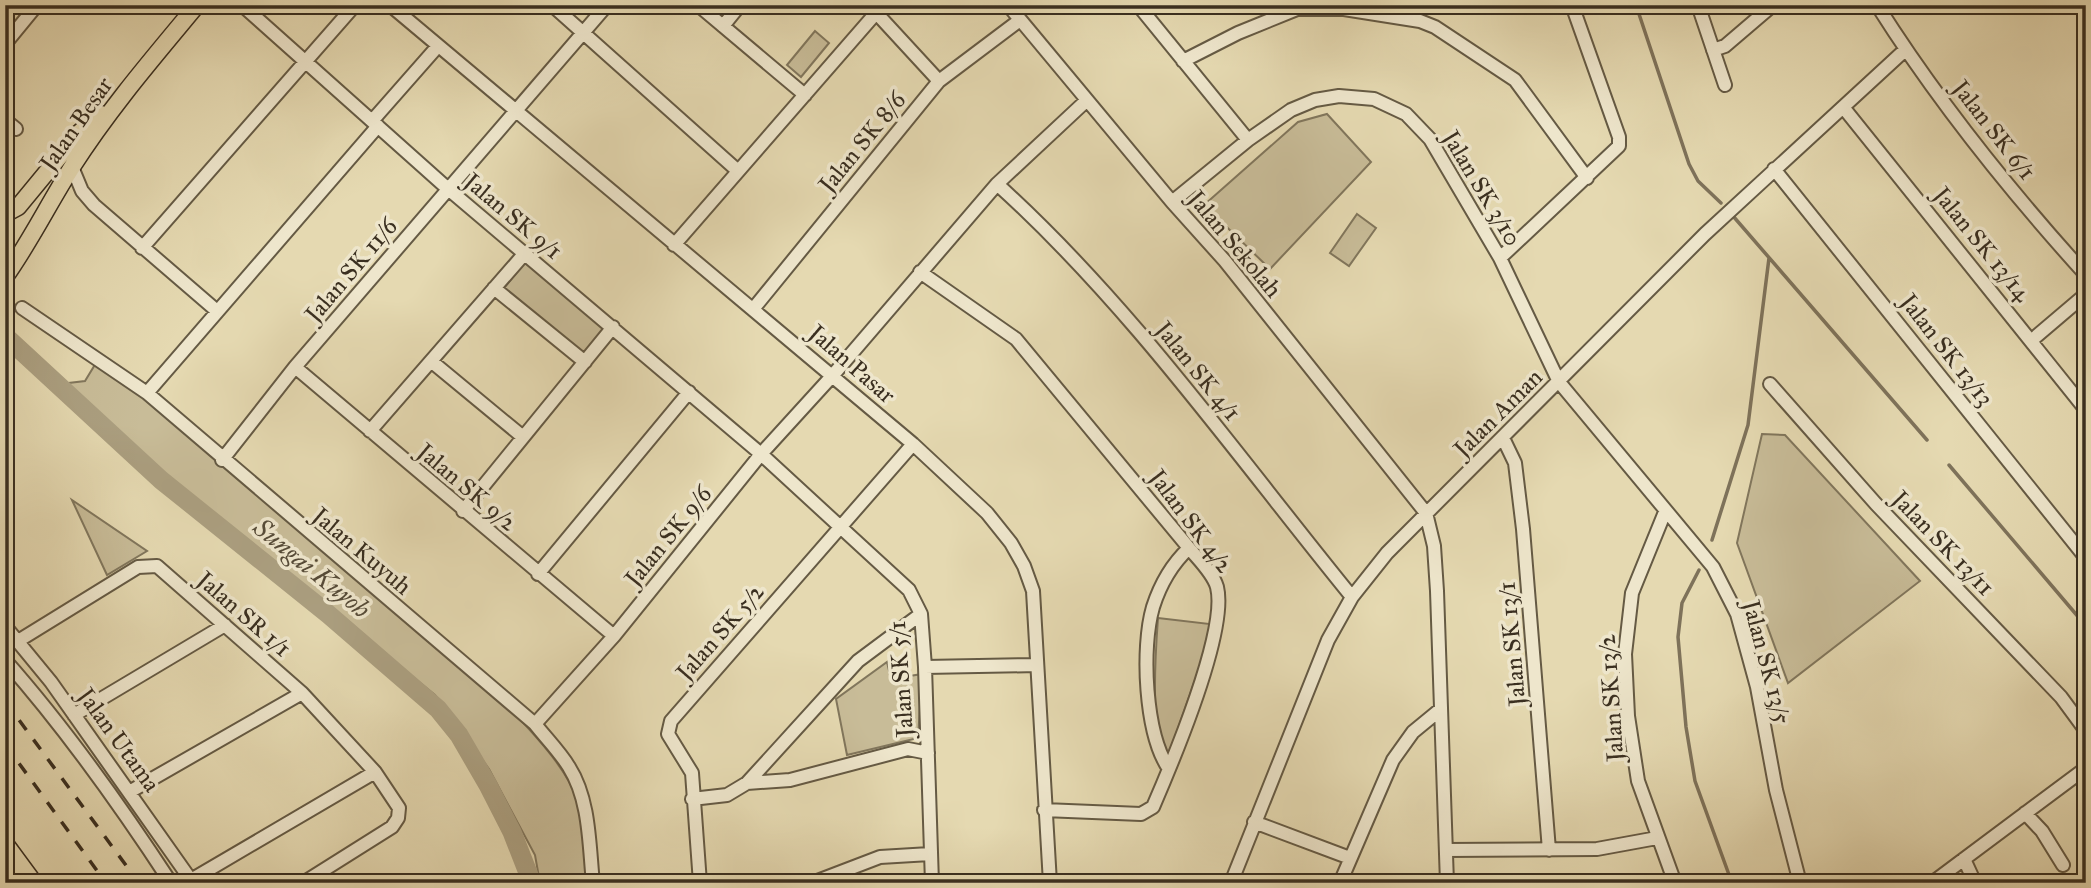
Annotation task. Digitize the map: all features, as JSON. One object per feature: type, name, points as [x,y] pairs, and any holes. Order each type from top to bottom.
[{"type":"highway","points":[[5,845],[33,883]]},
{"type":"main road","name":"Jalan Besar","points":[[5,277],[29,244],[72,167],[118,99],[197,5]]},
{"type":"main road","points":[[5,214],[18,207],[79,133],[118,99]]},
{"type":"street","points":[[5,44],[37,5]]},
{"type":"street","name":"Jalan SK 9/1","points":[[242,5],[447,188],[761,454]]},
{"type":"street","points":[[142,248],[355,5]]},
{"type":"street","name":"Jalan Pasar","points":[[390,5],[833,375],[987,513],[1024,566],[1033,591],[1049,883]]},
{"type":"street","points":[[552,5],[738,171]]},
{"type":"street","name":"Jalan SK 11/6","points":[[222,460],[295,367],[607,5]]},
{"type":"street","points":[[698,5],[805,95]]},
{"type":"street","points":[[723,26],[740,5]]},
{"type":"street","name":"Jalan Sekolah","points":[[1008,5],[1172,202],[1225,261],[1426,513]]},
{"type":"street","points":[[1138,5],[1248,139]]},
{"type":"street","points":[[1500,258],[1617,151],[1620,142],[1572,5]]},
{"type":"street","points":[[1698,5],[1725,85]]},
{"type":"street","points":[[1713,50],[1725,46],[1773,5]]},
{"type":"street","name":"Jalan SK 6/1","points":[[1877,5],[1905,50],[2044,229],[2086,275]]},
{"type":"street","points":[[674,244],[805,95],[872,9],[939,81]]},
{"type":"street","points":[[1183,61],[1238,33],[1297,9],[1344,9],[1420,21],[1435,27],[1516,80],[1587,178]]},
{"type":"street","name":"Jalan SK 8/6","points":[[754,308],[939,81],[1020,20]]},
{"type":"street","points":[[147,393],[438,46]]},
{"type":"street","name":"Jalan Aman","points":[[1231,883],[1308,683],[1352,597],[1387,553],[1705,234],[1905,50]]},
{"type":"street","name":"Jalan SK 3/10","points":[[1172,202],[1248,139],[1291,110],[1339,96],[1374,99],[1406,114],[1430,139],[1500,258],[1559,382]]},
{"type":"street","name":"Jalan SK 9/6","points":[[535,724],[614,636],[761,454],[833,375],[997,184],[1087,100]]},
{"type":"street","name":"Jalan SK 13/14","points":[[1843,107],[2086,410]]},
{"type":"street","points":[[5,120],[16,129]]},
{"type":"street","points":[[72,167],[82,191],[94,205],[217,311]]},
{"type":"street","name":"Jalan SK 13/13","points":[[1774,169],[2086,558]]},
{"type":"street","name":"Jalan SK 4/1","points":[[997,184],[1101,287],[1167,365],[1352,597]]},
{"type":"street","points":[[57,192],[78,196],[94,205]]},
{"type":"street","points":[[370,431],[525,253]]},
{"type":"street","name":"Jalan SK 4/2","points":[[920,272],[1016,339],[1214,579],[1218,604],[1208,657],[1153,807],[1141,814],[1044,810]]},
{"type":"street","points":[[494,288],[584,362]]},
{"type":"street","points":[[2032,340],[2086,294]]},
{"type":"street","name":"Jalan Kuyuh","points":[[22,308],[147,393],[222,460],[535,724],[569,767],[579,788],[585,814],[593,883]]},
{"type":"street","points":[[463,511],[613,327]]},
{"type":"street","points":[[431,361],[523,438]]},
{"type":"street","name":"Jalan SK 9/2","points":[[295,367],[614,636]]},
{"type":"street","name":"Jalan SK 13/5","points":[[1559,382],[1713,567],[1737,614],[1757,687],[1776,790],[1800,883]]},
{"type":"street","name":"Jalan SK 13/11","points":[[1770,384],[1876,504],[2061,697],[2086,731]]},
{"type":"street","points":[[538,574],[689,392]]},
{"type":"street","name":"Jalan SK 13/1","points":[[1503,438],[1515,463],[1523,529],[1549,850]]},
{"type":"street","name":"Jalan SK 5/2","points":[[700,883],[690,767],[668,734],[671,721],[913,444]]},
{"type":"street","name":"Jalan SK 5/1","points":[[761,454],[909,590],[920,614],[925,667],[932,883]]},
{"type":"street","name":"Jalan SK 13/2","points":[[1665,512],[1632,593],[1625,654],[1632,751],[1657,838],[1675,883]]},
{"type":"street","points":[[1426,513],[1434,546],[1447,883]]},
{"type":"street","points":[[1169,769],[1154,740],[1148,672],[1149,634],[1153,607],[1165,580],[1177,559],[1189,548]]},
{"type":"street","name":"Jalan SR 1/1","points":[[18,641],[138,567],[157,566],[302,693],[375,772],[397,803],[398,818],[392,827],[303,883]]},
{"type":"street","points":[[692,799],[727,795],[747,783],[858,661],[920,614]]},
{"type":"street","points":[[74,715],[225,625]]},
{"type":"street","name":"Jalan Utama","points":[[5,626],[131,791],[192,881]]},
{"type":"street","name":"Jalan Utama","points":[[5,660],[53,714],[127,816],[171,883]]},
{"type":"street","points":[[925,667],[1037,665]]},
{"type":"street","points":[[131,791],[302,693]]},
{"type":"street","points":[[1340,883],[1393,760],[1413,732],[1441,709]]},
{"type":"street","points":[[747,783],[790,780],[908,749],[928,753]]},
{"type":"street","points":[[1933,883],[2086,768]]},
{"type":"street","points":[[192,881],[375,772]]},
{"type":"street","points":[[2025,813],[2042,831],[2063,865]]},
{"type":"street","points":[[1254,822],[1350,859]]},
{"type":"street","points":[[1446,849],[1597,849],[1657,838]]},
{"type":"street","points":[[812,883],[880,857],[930,854]]},
{"type":"street","points":[[1964,859],[1975,883]]},
{"type":"shaded area","points":[[815,31],[829,43],[801,77],[787,65]]},
{"type":"shaded area","points":[[1327,114],[1371,162],[1270,269],[1204,205],[1298,122]]},
{"type":"shaded area","points":[[1357,214],[1376,228],[1349,266],[1330,253]]},
{"type":"shaded area","points":[[526,261],[606,327],[583,355],[503,289]]},
{"type":"shaded area","points":[[96,363],[145,397],[515,714],[533,733],[574,791],[583,822],[588,883],[540,883],[535,855],[489,769],[435,695],[152,466],[60,384],[85,381]]},
{"type":"shaded area","points":[[1762,434],[1785,435],[1920,581],[1788,683],[1737,543]]},
{"type":"shaded area","points":[[72,500],[147,551],[107,575]]},
{"type":"shaded area","points":[[1158,618],[1210,624],[1202,660],[1170,751],[1165,754],[1160,744],[1156,709]]},
{"type":"shaded area","points":[[887,662],[891,679],[922,674],[918,738],[847,755],[836,699]]},
{"type":"waterway","points":[[1636,5],[1689,164],[1698,181],[1721,203]]},
{"type":"waterway","points":[[1733,216],[1927,440]]},
{"type":"waterway","points":[[1712,540],[1748,425],[1769,258]]},
{"type":"waterway","name":"Sungai Kuyoh","points":[[5,336],[161,480],[328,614],[438,709],[459,735],[488,785],[512,832],[532,883]]},
{"type":"waterway","points":[[1949,465],[2086,626]]},
{"type":"waterway","points":[[1699,570],[1682,603],[1678,637],[1686,727],[1695,781],[1732,883]]},
{"type":"railway","points":[[5,701],[139,883]]},
{"type":"railway","points":[[5,744],[106,883]]}]
